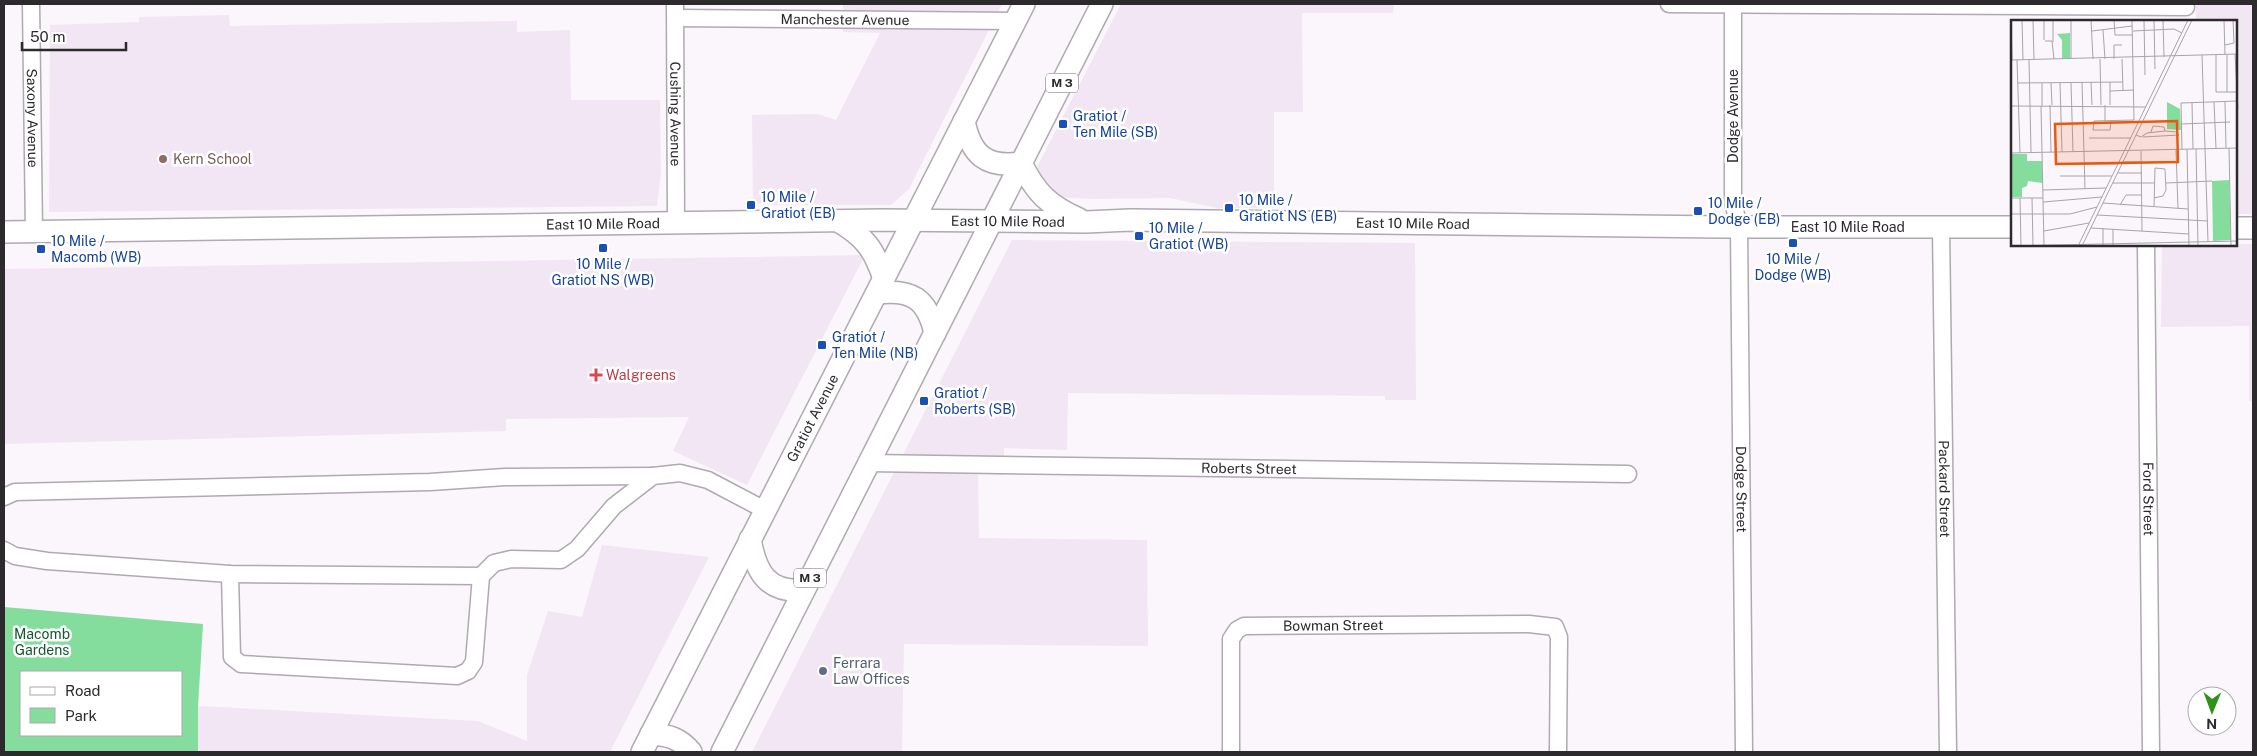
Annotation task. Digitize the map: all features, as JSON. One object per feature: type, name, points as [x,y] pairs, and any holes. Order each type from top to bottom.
[{"type":"main road","name":"M 3","points":[[722,752],[1102,4]]},
{"type":"main road","name":"Gratiot Avenue","points":[[647,743],[1020,13]]},
{"type":"main road","points":[[964,121],[968,139],[981,156],[1000,164],[1021,163],[1034,186],[1047,202],[1086,222]]},
{"type":"main road","name":"East 10 Mile Road","points":[[4,232],[914,220],[1086,222],[1130,220],[1740,228],[2011,228]]},
{"type":"main road","points":[[838,221],[856,232],[869,246],[878,261],[880,286],[916,298],[927,309],[935,333]]},
{"type":"main road","points":[[2237,228],[2253,228]]},
{"type":"main road","points":[[750,540],[756,564],[768,581],[784,590],[804,590]]},
{"type":"main road","points":[[647,743],[674,737],[682,742],[691,752]]},
{"type":"street","name":"Saxony Avenue","points":[[31,4],[34,232]]},
{"type":"street","points":[[1669,4],[2186,7]]},
{"type":"street","name":"Dodge Avenue","points":[[1733,4],[1733,202],[1740,228]]},
{"type":"street","name":"Manchester Avenue","points":[[676,11],[1020,13]]},
{"type":"street","name":"Cushing Avenue","points":[[676,11],[676,223]]},
{"type":"street","name":"Packard Street","points":[[1941,227],[1948,752]]},
{"type":"street","name":"Dodge Street","points":[[1740,228],[1744,752]]},
{"type":"street","name":"Ford Street","points":[[2146,246],[2151,752]]},
{"type":"street","name":"Roberts Street","points":[[869,463],[1628,474]]},
{"type":"street","points":[[4,497],[15,492],[430,482],[505,477],[653,476],[680,473],[708,480],[765,510]]},
{"type":"street","points":[[230,574],[232,658],[241,664],[457,676],[468,671],[474,662],[481,576],[494,563],[511,559],[561,560],[578,549],[614,506],[653,476]]},
{"type":"street","points":[[4,550],[15,556],[47,561],[230,574],[481,576]]},
{"type":"street","name":"Bowman Street","points":[[1231,752],[1231,639],[1237,630],[1244,626],[1529,624],[1555,627],[1559,637],[1558,752]]},
{"type":"shaded area","points":[[843,4],[1002,4],[909,189],[891,205],[771,205],[753,203],[752,115],[818,114],[836,120],[880,33],[843,32]]},
{"type":"shaded area","points":[[1121,4],[1394,4],[1393,13],[1302,13],[1303,112],[1274,112],[1274,208],[1217,208],[1170,198],[1091,199],[1054,197],[1042,183],[1037,167]]},
{"type":"shaded area","points":[[2196,4],[2253,4],[2253,214],[2237,214],[2237,20],[2196,20]]},
{"type":"shaded area","points":[[229,15],[230,26],[517,21],[517,32],[570,30],[571,100],[660,100],[661,174],[657,206],[49,212],[50,25],[139,22],[139,17]]},
{"type":"shaded area","points":[[1012,240],[1415,243],[1416,400],[1385,400],[1385,396],[1068,393],[1067,450],[1004,448],[1004,475],[978,474],[979,538],[1147,540],[1148,646],[904,644],[902,752],[752,752]]},
{"type":"shaded area","points":[[2237,244],[2253,244],[2253,401],[2249,401],[2249,326],[2161,327],[2162,246],[2237,246]]},
{"type":"shaded area","points":[[865,255],[747,485],[673,451],[689,417],[506,419],[506,431],[4,444],[4,269]]},
{"type":"shaded area","points":[[602,545],[709,557],[610,752],[198,752],[198,706],[478,721],[527,741],[527,675],[548,611],[582,617]]},
{"type":"green space","name":"Macomb Gardens","points":[[4,607],[203,624],[198,706],[198,752],[4,752]]},
{"type":"place","name":"Gratiot / Ten Mile (SB)","points":[[1063,124]]},
{"type":"place","name":"Kern School","points":[[163,159]]},
{"type":"place","name":"10 Mile / Gratiot (EB)","points":[[751,205]]},
{"type":"place","name":"10 Mile / Gratiot NS (EB)","points":[[1229,208]]},
{"type":"place","name":"10 Mile / Dodge (EB)","points":[[1698,211]]},
{"type":"place","name":"10 Mile / Gratiot (WB)","points":[[1139,236]]},
{"type":"place","name":"10 Mile / Dodge (WB)","points":[[1793,243]]},
{"type":"place","name":"10 Mile / Gratiot NS (WB)","points":[[603,248]]},
{"type":"place","name":"10 Mile / Macomb (WB)","points":[[41,249]]},
{"type":"place","name":"Gratiot / Ten Mile (NB)","points":[[822,345]]},
{"type":"place","name":"Walgreens","points":[[596,375]]},
{"type":"place","name":"Gratiot / Roberts (SB)","points":[[924,401]]},
{"type":"place","name":"Ferrara Law Offices","points":[[823,671]]}]
